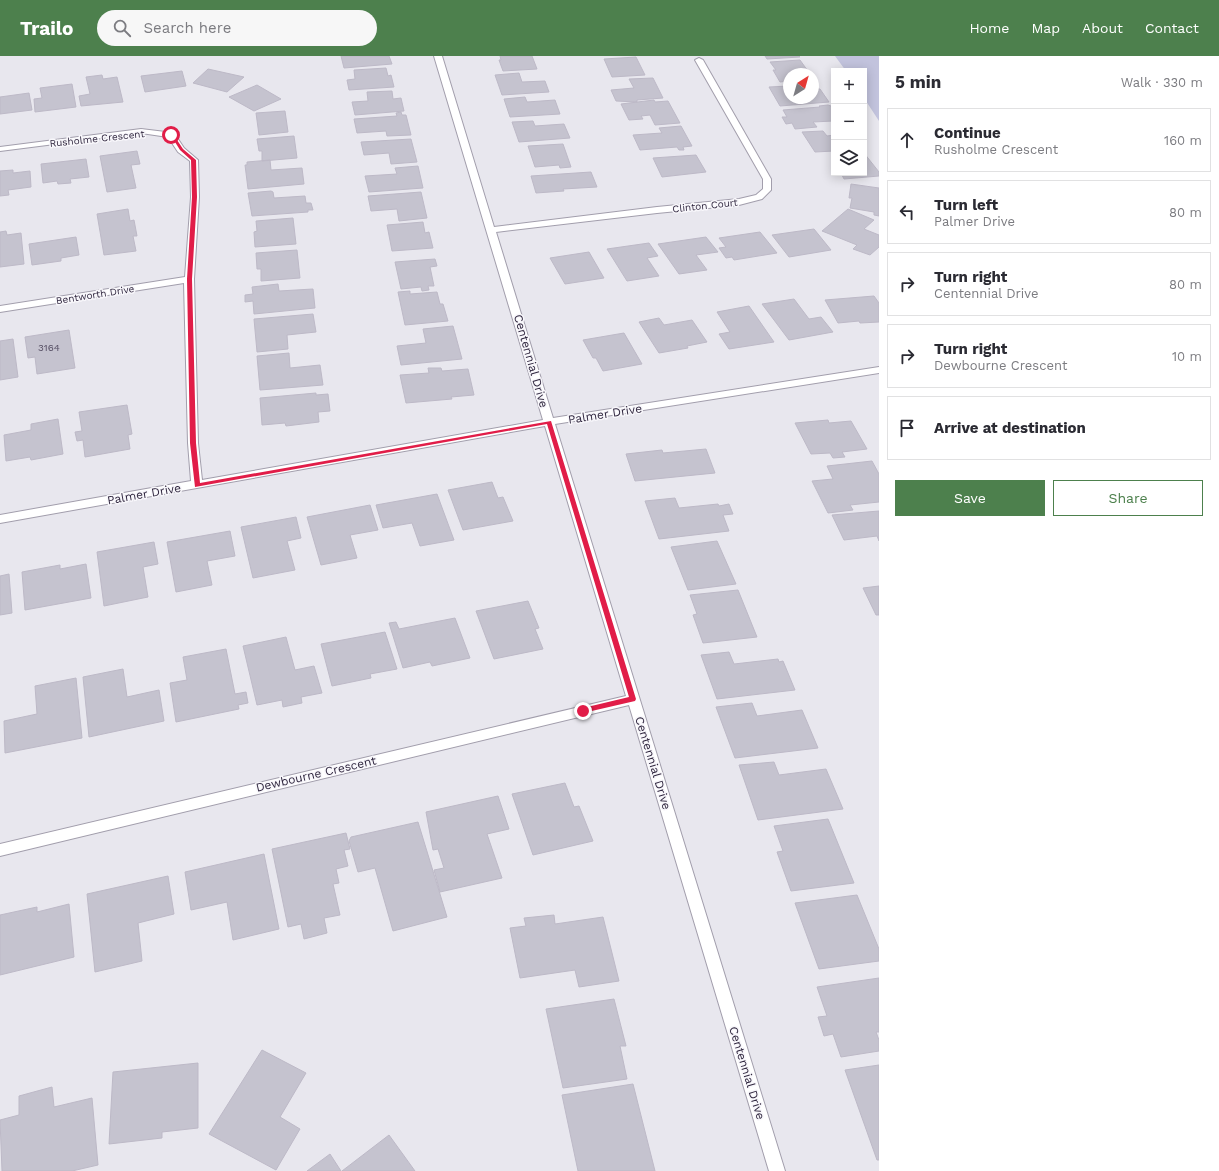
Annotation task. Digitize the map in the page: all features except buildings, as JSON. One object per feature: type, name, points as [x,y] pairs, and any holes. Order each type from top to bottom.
[{"type":"street","name":"Centennial Drive","points":[[438,56],[778,1171]]},
{"type":"street","name":"Clinton Court","points":[[492,230],[657,210],[739,202],[759,197],[767,190],[768,179],[699,60]]},
{"type":"street","name":"Rusholme Crescent","points":[[0,149],[141,131],[171,135],[181,150],[194,160],[195,197],[189,279],[193,443],[197,485]]},
{"type":"street","name":"Bentworth Drive","points":[[0,310],[189,279]]},
{"type":"street","name":"Palmer Drive","points":[[0,519],[549,422],[879,370]]},
{"type":"street","name":"Dewbourne Crescent","points":[[0,850],[633,699]]},
{"type":"shaded area","points":[[835,56],[879,56],[879,121],[867,103],[867,68],[844,68]]},
{"type":"route","points":[[171,135],[181,150],[194,160],[195,197],[189,279],[193,443],[197,485],[549,422],[633,699],[583,711]]}]
